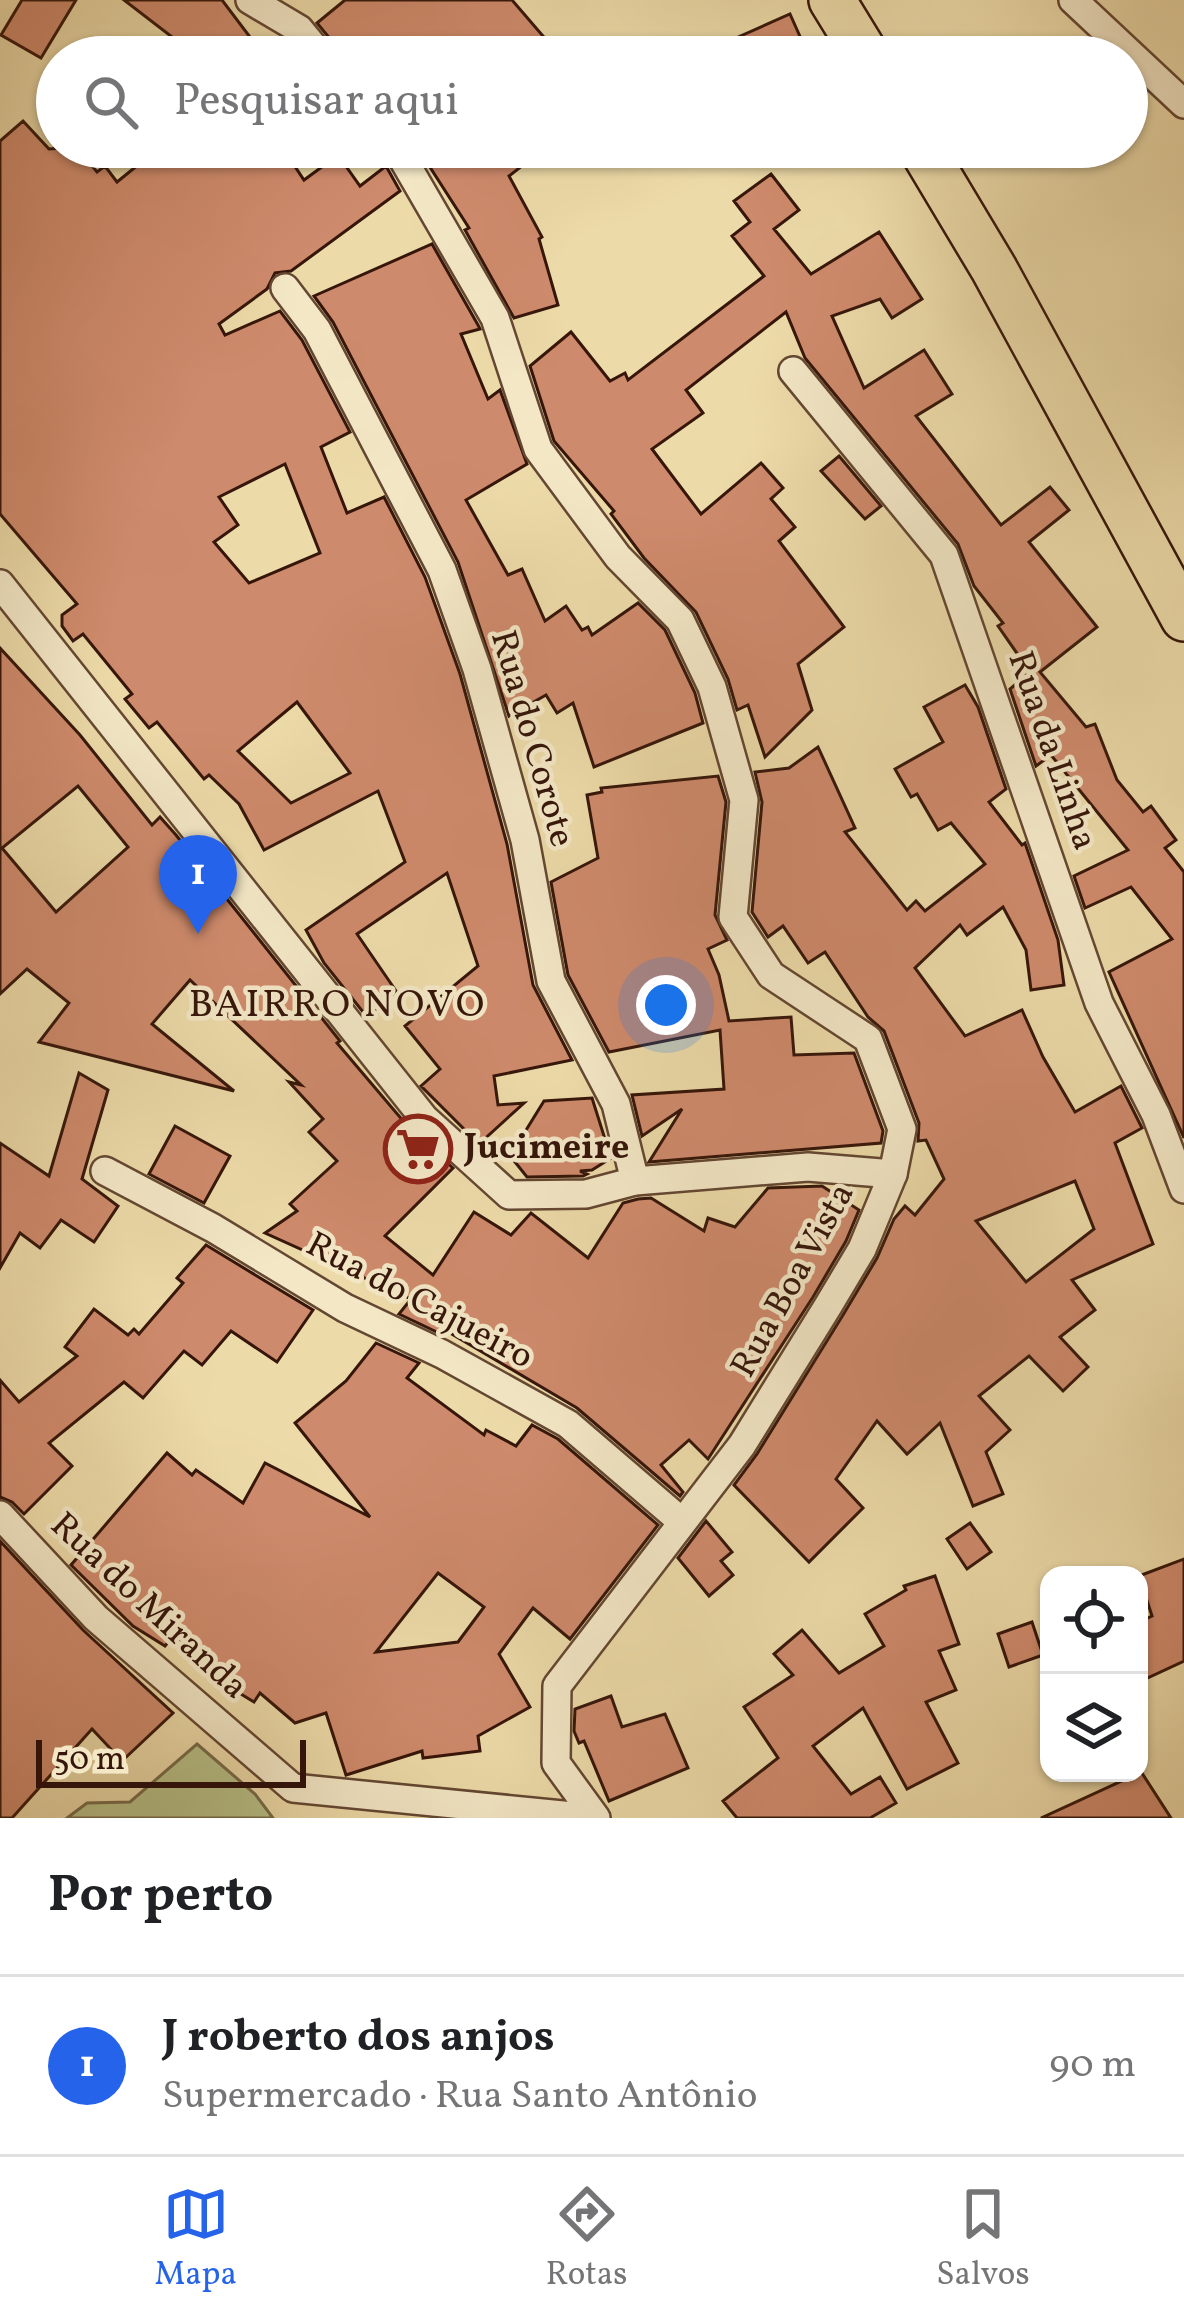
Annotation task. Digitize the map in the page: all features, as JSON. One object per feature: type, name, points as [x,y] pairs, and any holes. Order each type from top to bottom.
[{"type":"main road","points":[[832,0],[853,36]]},
{"type":"main road","points":[[934,168],[994,269],[1184,618]]},
{"type":"street","points":[[250,0],[305,36]]},
{"type":"street","points":[[1073,0],[1111,36]]},
{"type":"street","points":[[1148,70],[1184,104]]},
{"type":"street","name":"Rua Boa Vista","points":[[408,168],[495,318],[538,449],[618,557],[680,620],[712,687],[744,800],[734,917],[771,975],[868,1039],[902,1129],[893,1174],[862,1250],[828,1306],[742,1444],[557,1686],[556,1763],[594,1818]]},
{"type":"street","name":"Rua do Corote","points":[[285,288],[317,330],[442,570],[478,669],[525,840],[551,981],[616,1104],[634,1180]]},
{"type":"street","name":"Rua da Linha","points":[[794,370],[944,555],[1099,1003],[1156,1115],[1184,1189]]},
{"type":"street","points":[[0,584],[424,1118],[509,1195],[586,1194],[634,1180],[808,1167],[893,1174]]},
{"type":"street","name":"Rua do Cajueiro","points":[[105,1171],[213,1228],[345,1309],[442,1354],[568,1424],[681,1521]]},
{"type":"street","name":"Rua do Miranda","points":[[0,1516],[96,1618],[292,1788],[594,1818]]},
{"type":"green space","points":[[197,1744],[255,1794],[273,1818],[67,1818],[87,1803],[130,1802]]},
{"type":"building","points":[[22,0],[76,0],[54,36],[36,36],[36,55],[1,35]]},
{"type":"building","points":[[124,0],[222,0],[249,36],[171,36]]},
{"type":"building","points":[[345,0],[512,0],[543,36],[328,36],[317,23]]},
{"type":"building","points":[[790,14],[800,36],[740,36]]},
{"type":"building","points":[[23,121],[36,135],[36,168],[94,168],[97,172],[106,168],[117,182],[134,168],[296,168],[304,180],[320,168],[347,168],[360,186],[387,168],[400,191],[291,271],[275,273],[267,289],[219,324],[225,335],[280,311],[302,340],[350,432],[321,447],[347,513],[384,497],[425,577],[460,674],[507,844],[533,985],[572,1060],[494,1076],[498,1105],[524,1103],[479,1144],[421,1086],[440,1069],[405,1026],[478,966],[447,873],[357,934],[396,991],[367,1017],[324,963],[306,930],[405,862],[378,791],[264,850],[239,804],[209,775],[204,779],[157,722],[149,728],[125,699],[132,694],[83,634],[73,641],[62,626],[62,615],[77,604],[0,514],[0,141]],"holes":[[[285,464],[320,553],[249,583],[214,542],[238,525],[219,497]],[[297,702],[350,773],[291,803],[238,751]]]},
{"type":"building","points":[[430,168],[519,168],[509,176],[542,237],[558,305],[514,318],[465,230],[469,228]]},
{"type":"building","points":[[771,174],[799,210],[774,229],[811,274],[879,232],[922,299],[892,318],[880,299],[832,316],[864,388],[924,350],[952,394],[916,416],[1001,525],[1050,487],[1069,510],[1029,542],[1097,627],[1040,672],[1086,727],[1095,724],[1117,780],[1143,812],[1151,806],[1176,840],[1165,848],[1184,872],[1184,1138],[1109,972],[1172,939],[1131,887],[1085,908],[1074,876],[1128,850],[1051,755],[1036,766],[1010,689],[1030,672],[998,626],[1003,623],[974,586],[958,544],[805,358],[786,312],[686,390],[703,413],[652,449],[701,514],[761,463],[783,488],[771,499],[795,527],[779,541],[844,627],[798,664],[812,710],[765,757],[748,705],[737,710],[728,679],[696,612],[644,558],[611,514],[614,511],[554,441],[530,366],[571,332],[610,381],[625,373],[628,380],[764,276],[732,236],[750,222],[734,201]]},
{"type":"building","points":[[432,244],[480,329],[461,334],[488,399],[500,390],[527,464],[466,500],[508,575],[522,569],[545,621],[566,606],[582,630],[588,627],[592,635],[638,603],[665,630],[695,693],[703,723],[594,767],[573,703],[557,713],[546,695],[509,716],[458,562],[333,322],[314,296]]},
{"type":"building","points":[[839,456],[881,506],[865,519],[821,471]]},
{"type":"building","points":[[0,648],[80,735],[152,825],[160,817],[176,835],[340,1041],[337,1043],[410,1129],[453,1168],[385,1236],[433,1275],[474,1212],[511,1235],[531,1213],[588,1258],[623,1203],[638,1199],[651,1198],[704,1231],[708,1218],[735,1227],[768,1188],[822,1186],[859,1210],[813,1297],[708,1459],[689,1440],[661,1465],[683,1492],[680,1496],[577,1408],[445,1330],[441,1334],[399,1314],[411,1299],[265,1233],[297,1211],[290,1204],[337,1161],[309,1132],[323,1119],[289,1082],[301,1085],[190,980],[152,1024],[234,1091],[39,1042],[69,1003],[27,969],[0,994]],"holes":[[[78,786],[128,847],[56,912],[2,848]]]},
{"type":"building","points":[[965,685],[978,707],[1006,789],[989,802],[1025,843],[1058,940],[1064,985],[1031,990],[1026,950],[1003,907],[967,935],[960,925],[915,968],[965,1036],[1022,1010],[1075,1112],[1121,1086],[1142,1128],[1115,1143],[1153,1244],[1072,1280],[1095,1310],[1060,1337],[1088,1367],[1063,1391],[1029,1356],[979,1396],[1010,1430],[986,1452],[1003,1494],[973,1506],[940,1423],[907,1454],[877,1421],[836,1479],[863,1508],[809,1562],[734,1485],[843,1315],[894,1219],[905,1206],[915,1215],[944,1179],[926,1140],[918,1141],[919,1123],[884,1031],[868,1017],[825,952],[808,963],[783,926],[768,937],[752,912],[762,802],[755,772],[789,768],[818,747],[855,828],[845,832],[907,910],[916,901],[925,911],[985,864],[951,823],[938,830],[895,769],[943,742],[924,707]],"holes":[[[1075,1181],[1094,1229],[1026,1282],[976,1221]]]},
{"type":"building","points":[[718,776],[726,802],[715,915],[727,940],[708,949],[729,1021],[791,1017],[794,1055],[854,1053],[883,1131],[881,1143],[649,1162],[682,1109],[642,1136],[632,1095],[724,1089],[720,1030],[609,1052],[568,975],[551,882],[598,858],[587,795],[602,792],[601,788]]},
{"type":"building","points":[[79,1073],[108,1090],[82,1179],[118,1206],[94,1242],[61,1220],[40,1248],[20,1233],[0,1268],[0,1143],[49,1176]]},
{"type":"building","points":[[592,1098],[611,1158],[592,1170],[580,1171],[587,1174],[583,1176],[527,1177],[499,1142],[515,1148],[544,1101]]},
{"type":"building","points":[[175,1126],[230,1156],[204,1203],[149,1174]]},
{"type":"building","points":[[206,1245],[313,1310],[277,1362],[231,1331],[202,1365],[184,1351],[143,1398],[124,1382],[49,1443],[72,1466],[24,1514],[0,1497],[0,1380],[19,1402],[77,1356],[65,1347],[94,1309],[128,1335],[134,1329],[139,1334],[183,1283],[177,1278]]},
{"type":"building","points":[[376,1343],[419,1363],[407,1378],[484,1435],[486,1430],[516,1446],[532,1425],[558,1439],[658,1525],[570,1639],[533,1608],[499,1654],[530,1707],[478,1736],[480,1751],[423,1758],[422,1751],[346,1775],[326,1713],[295,1723],[260,1693],[254,1702],[218,1680],[175,1634],[165,1646],[133,1626],[71,1565],[167,1453],[192,1475],[196,1470],[243,1503],[265,1463],[370,1517],[295,1423],[346,1381]],"holes":[[[438,1573],[484,1607],[458,1642],[376,1652]]]},
{"type":"building","points":[[706,1521],[732,1552],[721,1561],[733,1575],[709,1596],[678,1558]]},
{"type":"building","points":[[970,1523],[991,1552],[967,1569],[947,1539]]},
{"type":"building","points":[[0,1541],[83,1630],[173,1713],[122,1761],[92,1729],[12,1818],[0,1818]]},
{"type":"building","points":[[1184,1559],[1184,1661],[1148,1678],[1148,1618],[1152,1616],[1148,1573]]},
{"type":"building","points":[[935,1576],[959,1644],[939,1651],[956,1690],[926,1702],[958,1763],[907,1789],[863,1708],[813,1746],[851,1794],[880,1777],[896,1803],[870,1818],[737,1818],[723,1801],[778,1758],[744,1707],[793,1675],[774,1654],[802,1630],[839,1673],[884,1646],[865,1614],[906,1590],[904,1586]]},
{"type":"building","points":[[1032,1622],[1040,1656],[1009,1667],[998,1634]]},
{"type":"building","points":[[611,1696],[622,1727],[665,1714],[688,1768],[609,1801],[584,1741],[579,1743],[574,1731],[575,1709]]},
{"type":"building","points":[[1119,1782],[1148,1782],[1171,1818],[1041,1818]]},
{"type":"place","name":"J roberto dos anjos","points":[[198,934]]},
{"type":"place","name":"Jucimeire","points":[[418,1149]]},
{"type":"district","name":"BAIRRO NOVO","points":[[338,1006]]}]
